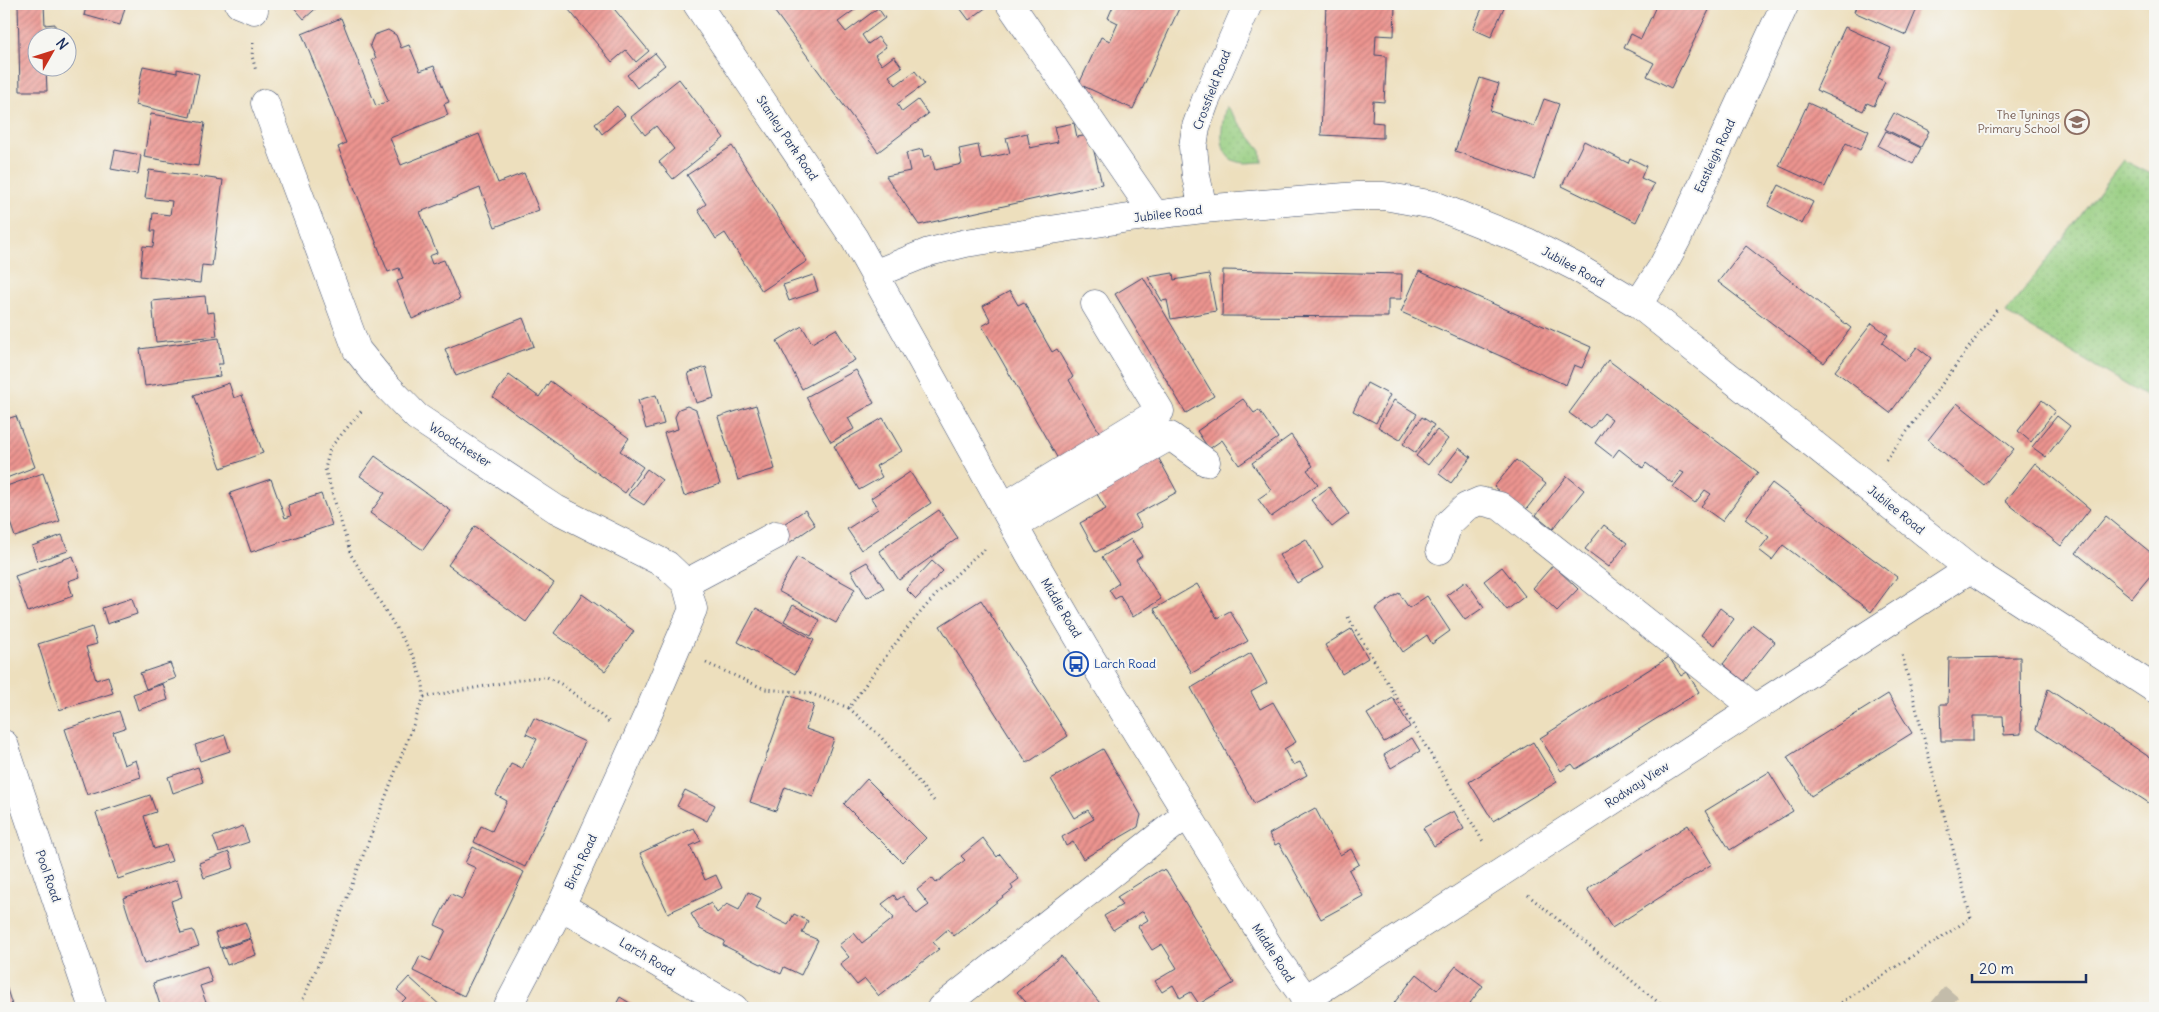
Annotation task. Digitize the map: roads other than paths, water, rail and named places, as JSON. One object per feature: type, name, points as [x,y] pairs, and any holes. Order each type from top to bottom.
[{"type":"street","name":"Stanley Park Road","points":[[697,4],[854,238],[874,274]]},
{"type":"street","points":[[1010,4],[1156,215]]},
{"type":"street","name":"Crossfield Road","points":[[1203,209],[1196,176],[1193,148],[1196,127],[1248,4]]},
{"type":"street","name":"Eastleigh Road","points":[[1638,304],[1661,269],[1678,237],[1785,4]]},
{"type":"street","name":"Woodchester","points":[[265,103],[357,350],[383,382],[417,417],[433,428],[556,509],[666,565],[686,583]]},
{"type":"street","name":"Jubilee Road","points":[[874,274],[929,252],[966,243],[1203,209],[1356,196],[1384,196],[1434,205],[1527,242],[1576,267],[1638,304],[1970,569],[2155,689]]},
{"type":"street","name":"Middle Road","points":[[874,274],[1011,521],[1187,814],[1276,958],[1308,1004]]},
{"type":"street","points":[[1011,521],[1160,412],[1095,304]]},
{"type":"street","points":[[1011,521],[1170,436],[1206,462]]},
{"type":"street","points":[[1440,550],[1448,524],[1466,507],[1480,501],[1500,506],[1755,708]]},
{"type":"street","points":[[686,583],[776,535]]},
{"type":"street","name":"Rodway View","points":[[1308,1004],[1502,873],[1970,569]]},
{"type":"street","name":"Birch Road","points":[[507,1008],[561,906],[649,712],[693,609],[686,583]]},
{"type":"street","name":"Pool Road","points":[[4,744],[93,1008]]},
{"type":"street","points":[[941,1008],[1187,814]]},
{"type":"street","name":"Larch Road","points":[[561,906],[734,1008]]},
{"type":"tunnel","points":[[1936,997],[1949,1008]]},
{"type":"place","name":"The Tynings Primary School","points":[[2077,122]]},
{"type":"place","name":"Larch Road","points":[[1076,664]]}]
